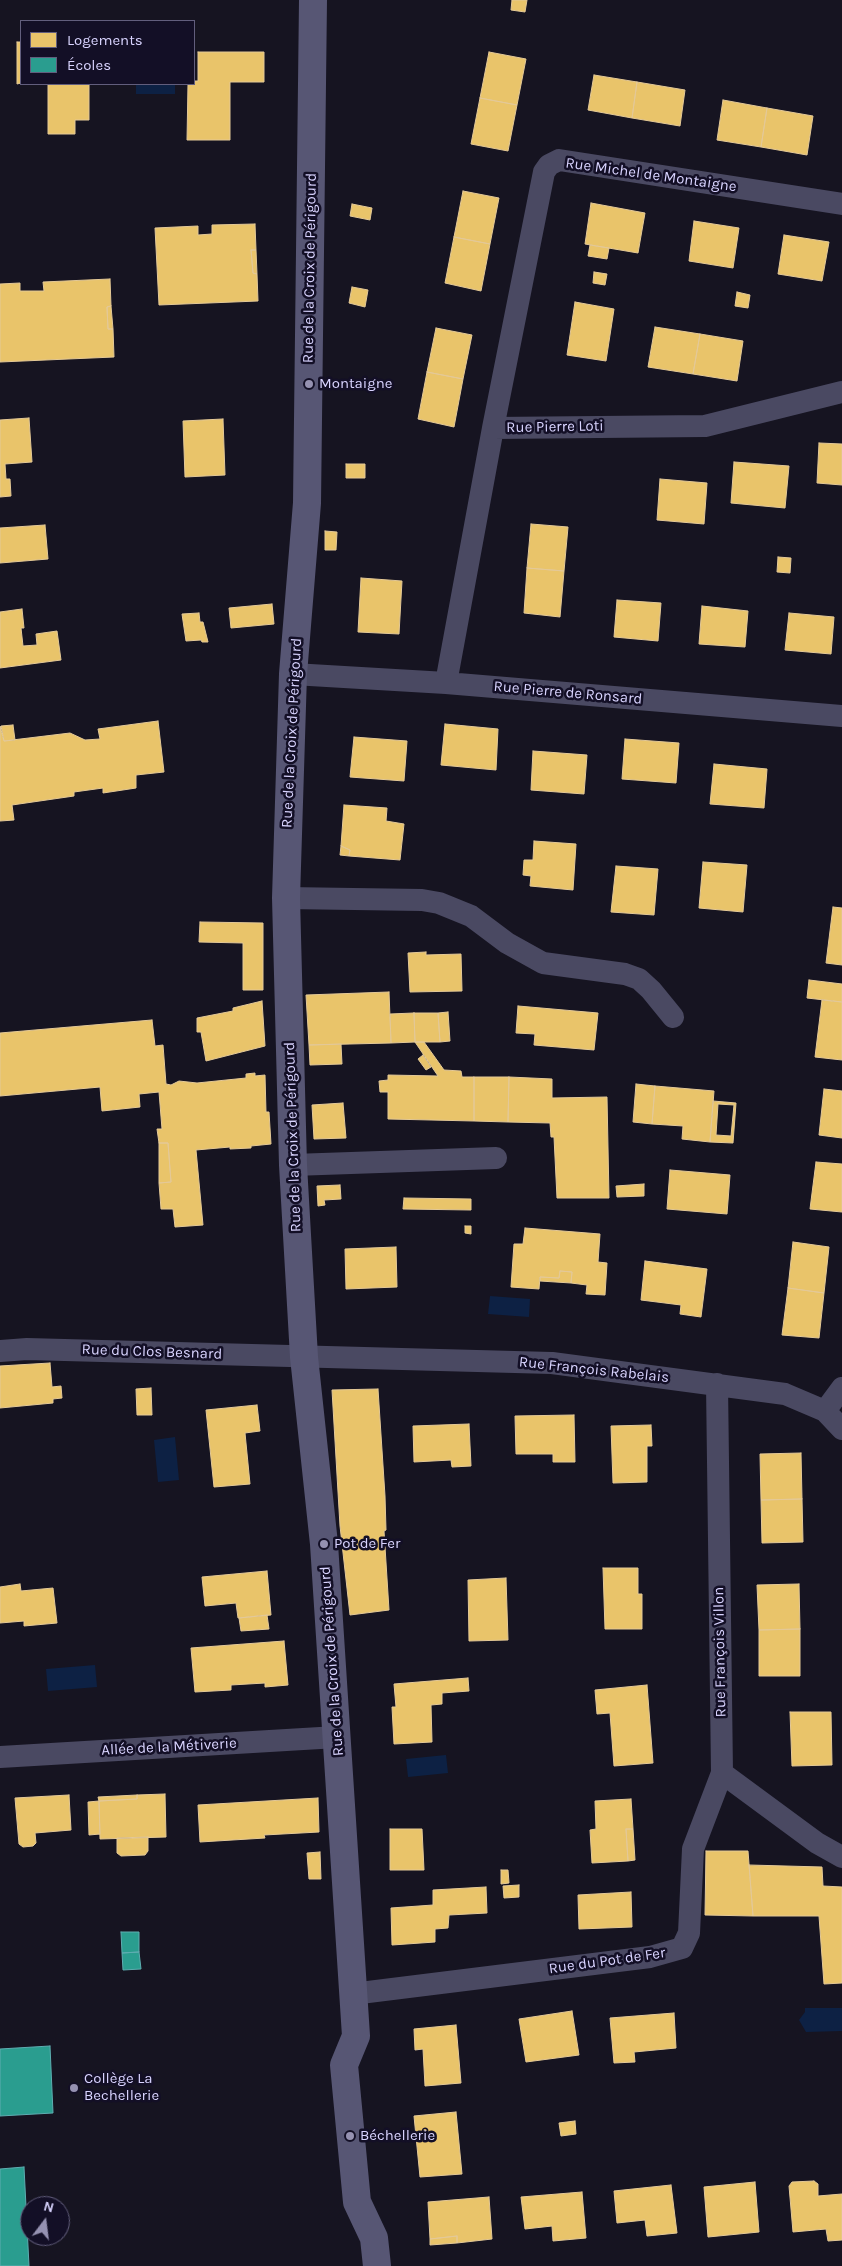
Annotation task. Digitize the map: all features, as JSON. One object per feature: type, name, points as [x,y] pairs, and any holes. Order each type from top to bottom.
[{"type":"street","name":"Rue de la Croix de Périgourd","points":[[313,0],[307,503],[293,674],[286,898],[293,1165],[304,1357],[324,1544],[356,2036],[344,2065],[357,2202],[374,2238],[378,2266]]},
{"type":"street","name":"Rue Michel de Montaigne","points":[[493,428],[544,172],[549,165],[559,160],[842,204]]},
{"type":"street","name":"Rue Pierre Loti","points":[[446,683],[493,428],[705,426],[842,392]]},
{"type":"street","name":"Rue Pierre de Ronsard","points":[[293,674],[446,683],[842,716]]},
{"type":"street","points":[[286,898],[422,900],[439,903],[470,916],[507,943],[543,964],[625,974],[639,980],[651,990],[673,1017]]},
{"type":"street","points":[[293,1165],[496,1158]]},
{"type":"street","name":"Rue du Clos Besnard","points":[[0,1351],[27,1349],[304,1357]]},
{"type":"street","name":"Rue François Rabelais","points":[[304,1357],[552,1363],[717,1384],[785,1394],[825,1411],[842,1429]]},
{"type":"street","name":"Rue François Villon","points":[[717,1384],[722,1773]]},
{"type":"street","points":[[825,1411],[842,1388]]},
{"type":"street","name":"Allée de la Métiverie","points":[[0,1757],[337,1737]]},
{"type":"street","points":[[722,1773],[817,1843],[842,1857]]},
{"type":"street","name":"Rue du Pot de Fer","points":[[352,1994],[650,1956],[682,1948],[690,1933],[693,1849],[722,1773]]},
{"type":"water","points":[[136,85],[175,85],[175,94],[136,94]]},
{"type":"water","points":[[490,1296],[530,1299],[529,1317],[488,1314]]},
{"type":"water","points":[[175,1437],[179,1480],[158,1482],[154,1440]]},
{"type":"water","points":[[95,1665],[97,1687],[48,1691],[46,1669]]},
{"type":"water","points":[[446,1755],[448,1773],[408,1777],[406,1759]]},
{"type":"water","points":[[805,2008],[842,2008],[842,2031],[806,2032],[799,2020],[805,2012]]},
{"type":"building: Logements","points":[[512,0],[527,0],[525,12],[511,10]]},
{"type":"building: Logements","points":[[17,42],[20,42],[20,83],[17,84]]},
{"type":"building: Logements","points":[[198,52],[264,52],[264,82],[230,82],[230,140],[187,140],[188,85],[195,85],[195,81],[198,81]]},
{"type":"building: Logements","points":[[489,52],[526,59],[517,105],[480,98]]},
{"type":"building: Logements","points":[[594,75],[637,82],[632,118],[588,110]]},
{"type":"building: Logements","points":[[637,82],[685,90],[680,126],[632,118]]},
{"type":"building: Logements","points":[[48,85],[89,85],[89,120],[75,120],[75,134],[48,134]]},
{"type":"building: Logements","points":[[480,98],[517,105],[508,151],[471,144]]},
{"type":"building: Logements","points":[[723,100],[767,108],[761,147],[717,140]]},
{"type":"building: Logements","points":[[767,108],[813,116],[807,155],[761,147]]},
{"type":"building: Logements","points":[[463,191],[499,198],[490,244],[454,237]]},
{"type":"building: Logements","points":[[591,203],[645,213],[638,253],[585,244]]},
{"type":"building: Logements","points":[[352,204],[372,208],[370,220],[350,216]]},
{"type":"building: Logements","points":[[694,221],[739,228],[733,268],[689,261]]},
{"type":"building: Logements","points":[[255,224],[256,250],[251,250],[253,273],[257,274],[258,301],[159,305],[155,228],[198,226],[198,235],[212,234],[212,225]]},
{"type":"building: Logements","points":[[784,235],[829,242],[822,281],[778,274]]},
{"type":"building: Logements","points":[[454,237],[490,244],[481,291],[445,283]]},
{"type":"building: Logements","points":[[590,245],[609,248],[607,259],[588,256]]},
{"type":"building: Logements","points":[[251,250],[256,250],[257,274],[253,273]]},
{"type":"building: Logements","points":[[594,272],[607,274],[605,285],[593,283]]},
{"type":"building: Logements","points":[[110,279],[111,306],[107,307],[108,329],[113,329],[114,357],[0,362],[0,284],[20,283],[20,291],[44,291],[43,282]]},
{"type":"building: Logements","points":[[352,287],[368,290],[365,307],[349,303]]},
{"type":"building: Logements","points":[[737,292],[750,295],[748,308],[735,306]]},
{"type":"building: Logements","points":[[575,302],[614,309],[606,361],[567,355]]},
{"type":"building: Logements","points":[[111,306],[113,329],[108,329],[107,307]]},
{"type":"building: Logements","points":[[655,327],[700,334],[693,374],[648,367]]},
{"type":"building: Logements","points":[[436,328],[472,335],[463,379],[427,372]]},
{"type":"building: Logements","points":[[700,334],[743,341],[737,381],[693,374]]},
{"type":"building: Logements","points":[[427,372],[463,379],[454,427],[418,419]]},
{"type":"building: Logements","points":[[29,418],[32,462],[5,464],[6,479],[10,479],[11,496],[0,497],[0,420]]},
{"type":"building: Logements","points":[[223,419],[225,475],[185,477],[183,421]]},
{"type":"building: Logements","points":[[819,443],[842,444],[842,485],[817,483]]},
{"type":"building: Logements","points":[[734,462],[789,466],[785,508],[731,503]]},
{"type":"building: Logements","points":[[346,464],[365,464],[365,478],[346,478]]},
{"type":"building: Logements","points":[[660,479],[707,483],[704,524],[657,520]]},
{"type":"building: Logements","points":[[531,524],[568,527],[564,571],[527,568]]},
{"type":"building: Logements","points":[[45,525],[48,559],[0,563],[0,528]]},
{"type":"building: Logements","points":[[325,531],[337,532],[336,550],[325,550]]},
{"type":"building: Logements","points":[[778,557],[791,558],[790,573],[777,572]]},
{"type":"building: Logements","points":[[527,568],[564,571],[560,617],[524,613]]},
{"type":"building: Logements","points":[[361,578],[402,581],[399,634],[358,632]]},
{"type":"building: Logements","points":[[617,600],[661,603],[658,641],[614,637]]},
{"type":"building: Logements","points":[[272,604],[274,624],[231,628],[229,608]]},
{"type":"building: Logements","points":[[702,606],[748,611],[745,647],[699,644]]},
{"type":"building: Logements","points":[[22,609],[24,628],[21,628],[23,646],[37,645],[36,634],[57,631],[61,660],[0,668],[0,612]]},
{"type":"building: Logements","points":[[199,613],[200,622],[203,622],[208,642],[202,642],[201,640],[186,641],[182,614]]},
{"type":"building: Logements","points":[[789,613],[834,617],[831,654],[785,650]]},
{"type":"building: Logements","points":[[158,721],[164,772],[136,775],[136,788],[103,793],[103,788],[74,792],[74,796],[12,805],[14,820],[0,821],[0,726],[4,741],[70,733],[85,740],[100,739],[98,729]]},
{"type":"building: Logements","points":[[445,724],[498,729],[496,770],[441,765]]},
{"type":"building: Logements","points":[[13,725],[15,740],[4,741],[1,726]]},
{"type":"building: Logements","points":[[354,737],[407,741],[404,781],[350,777]]},
{"type":"building: Logements","points":[[625,739],[679,743],[676,783],[622,779]]},
{"type":"building: Logements","points":[[533,751],[587,755],[584,794],[531,790]]},
{"type":"building: Logements","points":[[714,764],[767,769],[764,808],[710,804]]},
{"type":"building: Logements","points":[[344,805],[387,808],[386,821],[404,824],[400,860],[349,856],[350,850],[341,846]]},
{"type":"building: Logements","points":[[534,841],[576,844],[573,890],[530,886],[531,876],[523,875],[524,860],[533,860]]},
{"type":"building: Logements","points":[[341,846],[350,850],[349,856],[340,855]]},
{"type":"building: Logements","points":[[703,862],[747,865],[743,912],[699,908]]},
{"type":"building: Logements","points":[[616,866],[658,869],[654,915],[611,912]]},
{"type":"building: Logements","points":[[833,907],[842,908],[842,965],[826,963]]},
{"type":"building: Logements","points":[[200,922],[263,923],[263,990],[243,990],[243,943],[199,942]]},
{"type":"building: Logements","points":[[426,952],[426,955],[461,954],[462,991],[410,992],[408,953]]},
{"type":"building: Logements","points":[[809,980],[842,984],[842,1002],[807,998]]},
{"type":"building: Logements","points":[[389,992],[391,1043],[309,1045],[306,995]]},
{"type":"building: Logements","points":[[822,1000],[842,1002],[842,1060],[815,1057]]},
{"type":"building: Logements","points":[[262,1001],[265,1046],[206,1061],[201,1032],[197,1032],[197,1018],[233,1011],[233,1008]]},
{"type":"building: Logements","points":[[518,1006],[598,1013],[594,1050],[534,1045],[535,1034],[516,1033]]},
{"type":"building: Logements","points":[[448,1012],[450,1041],[440,1042],[438,1013]]},
{"type":"building: Logements","points":[[414,1013],[438,1013],[440,1042],[415,1042]]},
{"type":"building: Logements","points":[[414,1013],[415,1042],[391,1043],[390,1014]]},
{"type":"building: Logements","points":[[152,1020],[155,1046],[163,1045],[166,1084],[171,1085],[179,1081],[197,1083],[246,1078],[246,1074],[255,1073],[255,1076],[265,1075],[266,1112],[269,1112],[271,1144],[251,1146],[251,1148],[230,1149],[230,1147],[196,1150],[203,1225],[175,1227],[173,1209],[161,1209],[159,1183],[171,1182],[168,1143],[159,1143],[157,1129],[162,1129],[159,1092],[139,1094],[140,1107],[102,1111],[100,1087],[0,1096],[0,1033]]},
{"type":"building: Logements","points":[[415,1042],[424,1042],[444,1070],[461,1071],[462,1077],[474,1077],[474,1121],[388,1119],[388,1092],[380,1092],[379,1081],[388,1080],[388,1075],[438,1076]]},
{"type":"building: Logements","points":[[341,1044],[342,1064],[310,1065],[309,1045]]},
{"type":"building: Logements","points":[[423,1055],[431,1067],[426,1070],[418,1059]]},
{"type":"building: Logements","points":[[474,1077],[509,1077],[508,1122],[474,1121]]},
{"type":"building: Logements","points":[[509,1077],[552,1079],[552,1098],[607,1097],[609,1198],[557,1198],[554,1137],[551,1137],[550,1123],[508,1122]]},
{"type":"building: Logements","points":[[636,1084],[655,1086],[652,1124],[633,1122]]},
{"type":"building: Logements","points":[[655,1086],[714,1091],[710,1142],[682,1139],[683,1126],[652,1124]]},
{"type":"building: Logements","points":[[824,1089],[842,1091],[842,1138],[819,1135]]},
{"type":"building: Logements","points":[[713,1101],[736,1103],[733,1143],[710,1142]],"holes":[[[718,1104],[734,1105],[731,1136],[716,1135]]]},
{"type":"building: Logements","points":[[343,1103],[346,1138],[314,1139],[312,1105]]},
{"type":"building: Logements","points":[[159,1143],[168,1143],[171,1182],[159,1183]]},
{"type":"building: Logements","points":[[816,1162],[842,1164],[842,1212],[810,1209]]},
{"type":"building: Logements","points":[[670,1170],[730,1175],[727,1214],[667,1209]]},
{"type":"building: Logements","points":[[644,1184],[644,1196],[617,1197],[616,1186]]},
{"type":"building: Logements","points":[[340,1185],[341,1199],[324,1200],[325,1205],[318,1206],[317,1186]]},
{"type":"building: Logements","points":[[404,1198],[471,1199],[471,1210],[403,1209]]},
{"type":"building: Logements","points":[[465,1226],[471,1226],[471,1234],[465,1233]]},
{"type":"building: Logements","points":[[525,1228],[600,1234],[598,1262],[607,1263],[605,1295],[586,1294],[587,1285],[571,1283],[572,1272],[560,1271],[559,1278],[540,1277],[539,1289],[511,1287],[514,1244],[523,1244]]},
{"type":"building: Logements","points":[[793,1242],[829,1247],[824,1293],[788,1288]]},
{"type":"building: Logements","points":[[396,1247],[397,1287],[346,1289],[345,1249]]},
{"type":"building: Logements","points":[[645,1261],[707,1269],[701,1317],[680,1314],[681,1305],[641,1300]]},
{"type":"building: Logements","points":[[560,1271],[572,1272],[571,1283],[540,1281],[540,1277],[559,1278]]},
{"type":"building: Logements","points":[[788,1288],[824,1293],[819,1338],[782,1335]]},
{"type":"building: Logements","points":[[50,1363],[52,1387],[61,1386],[62,1398],[53,1399],[53,1403],[0,1408],[0,1366]]},
{"type":"building: Logements","points":[[151,1388],[152,1415],[137,1415],[136,1389]]},
{"type":"building: Logements","points":[[378,1389],[385,1496],[386,1530],[384,1531],[389,1610],[350,1615],[340,1526],[332,1390]]},
{"type":"building: Logements","points":[[257,1405],[260,1431],[245,1433],[250,1484],[214,1487],[206,1410]]},
{"type":"building: Logements","points":[[574,1415],[575,1462],[553,1462],[553,1454],[516,1454],[515,1416]]},
{"type":"building: Logements","points":[[469,1424],[471,1466],[452,1467],[451,1460],[414,1462],[413,1426]]},
{"type":"building: Logements","points":[[651,1425],[652,1446],[647,1446],[647,1482],[613,1483],[611,1426]]},
{"type":"building: Logements","points":[[801,1453],[802,1499],[761,1500],[760,1454]]},
{"type":"building: Logements","points":[[802,1499],[803,1542],[762,1543],[761,1500]]},
{"type":"building: Logements","points":[[603,1568],[638,1568],[638,1594],[642,1594],[642,1629],[605,1629]]},
{"type":"building: Logements","points":[[267,1571],[271,1615],[238,1618],[236,1603],[205,1606],[202,1577]]},
{"type":"building: Logements","points":[[506,1578],[508,1640],[469,1641],[468,1580]]},
{"type":"building: Logements","points":[[20,1584],[21,1591],[53,1588],[57,1623],[24,1626],[24,1621],[0,1623],[0,1587]]},
{"type":"building: Logements","points":[[799,1584],[800,1629],[759,1630],[757,1585]]},
{"type":"building: Logements","points":[[267,1615],[269,1629],[241,1631],[239,1618]]},
{"type":"building: Logements","points":[[800,1629],[800,1676],[759,1676],[759,1630]]},
{"type":"building: Logements","points":[[284,1641],[288,1685],[265,1687],[265,1683],[231,1685],[231,1690],[195,1692],[191,1648]]},
{"type":"building: Logements","points":[[468,1678],[469,1691],[442,1693],[442,1704],[431,1705],[432,1742],[394,1744],[392,1707],[396,1707],[394,1684]]},
{"type":"building: Logements","points":[[647,1685],[653,1763],[614,1766],[610,1713],[597,1714],[595,1690]]},
{"type":"building: Logements","points":[[790,1712],[831,1712],[832,1765],[792,1766]]},
{"type":"building: Logements","points":[[165,1794],[166,1837],[100,1839],[99,1801],[137,1799],[137,1795]]},
{"type":"building: Logements","points":[[69,1795],[71,1830],[35,1833],[36,1843],[33,1846],[23,1847],[19,1844],[15,1798]]},
{"type":"building: Logements","points":[[137,1795],[137,1799],[99,1801],[98,1797]]},
{"type":"building: Logements","points":[[318,1798],[319,1832],[264,1835],[265,1838],[200,1842],[198,1805]]},
{"type":"building: Logements","points":[[631,1799],[633,1829],[626,1829],[628,1861],[592,1863],[590,1830],[596,1829],[595,1801]]},
{"type":"building: Logements","points":[[99,1801],[100,1834],[89,1835],[88,1802]]},
{"type":"building: Logements","points":[[390,1829],[422,1829],[424,1870],[390,1870]]},
{"type":"building: Logements","points":[[626,1829],[633,1829],[635,1860],[628,1861]]},
{"type":"building: Logements","points":[[148,1837],[148,1851],[145,1855],[121,1856],[117,1853],[117,1838]]},
{"type":"building: Logements","points":[[706,1851],[748,1851],[753,1916],[705,1915]]},
{"type":"building: Logements","points":[[320,1852],[321,1879],[309,1879],[307,1853]]},
{"type":"building: Logements","points":[[749,1865],[822,1867],[823,1886],[842,1887],[842,1983],[824,1984],[819,1916],[753,1916]]},
{"type":"building: Logements","points":[[501,1870],[508,1870],[509,1883],[501,1884]]},
{"type":"building: Logements","points":[[519,1885],[519,1897],[504,1898],[503,1886]]},
{"type":"building: Logements","points":[[486,1887],[487,1913],[449,1915],[448,1928],[435,1929],[435,1942],[392,1945],[391,1908],[433,1905],[433,1890]]},
{"type":"building: Logements","points":[[631,1892],[632,1927],[579,1929],[578,1895]]},
{"type":"building: Logements","points":[[572,2011],[579,2055],[526,2062],[519,2019]]},
{"type":"building: Logements","points":[[674,2013],[676,2048],[634,2052],[635,2062],[614,2063],[610,2018]]},
{"type":"building: Logements","points":[[456,2025],[461,2083],[425,2086],[423,2049],[415,2050],[414,2029]]},
{"type":"building: Logements","points":[[456,2112],[462,2174],[420,2177],[414,2116]]},
{"type":"building: Logements","points":[[575,2121],[576,2134],[561,2136],[559,2123]]},
{"type":"building: Logements","points":[[814,2181],[818,2184],[818,2196],[842,2194],[842,2240],[828,2241],[826,2229],[793,2232],[789,2186],[792,2182]]},
{"type":"building: Logements","points":[[755,2182],[759,2232],[708,2237],[704,2187]]},
{"type":"building: Logements","points":[[671,2185],[677,2233],[647,2236],[645,2220],[617,2223],[614,2191]]},
{"type":"building: Logements","points":[[582,2192],[586,2238],[553,2241],[552,2226],[525,2229],[521,2197]]},
{"type":"building: Logements","points":[[489,2197],[492,2239],[457,2243],[457,2236],[430,2239],[428,2202]]},
{"type":"building: Logements","points":[[457,2236],[457,2243],[430,2245],[430,2239]]},
{"type":"building: Écoles","points":[[121,1932],[139,1932],[139,1952],[122,1953]]},
{"type":"building: Écoles","points":[[139,1952],[141,1969],[123,1970],[122,1953]]},
{"type":"building: Écoles","points":[[50,2046],[53,2113],[0,2116],[0,2049]]},
{"type":"building: Écoles","points":[[24,2167],[25,2196],[20,2196],[20,2246],[28,2246],[29,2266],[0,2266],[0,2169]]},
{"type":"place","name":"Montaigne","points":[[309,384]]},
{"type":"place","name":"Pot de Fer","points":[[324,1544]]},
{"type":"place","name":"Collège La Bechellerie","points":[[74,2088]]},
{"type":"place","name":"Béchellerie","points":[[350,2136]]}]
